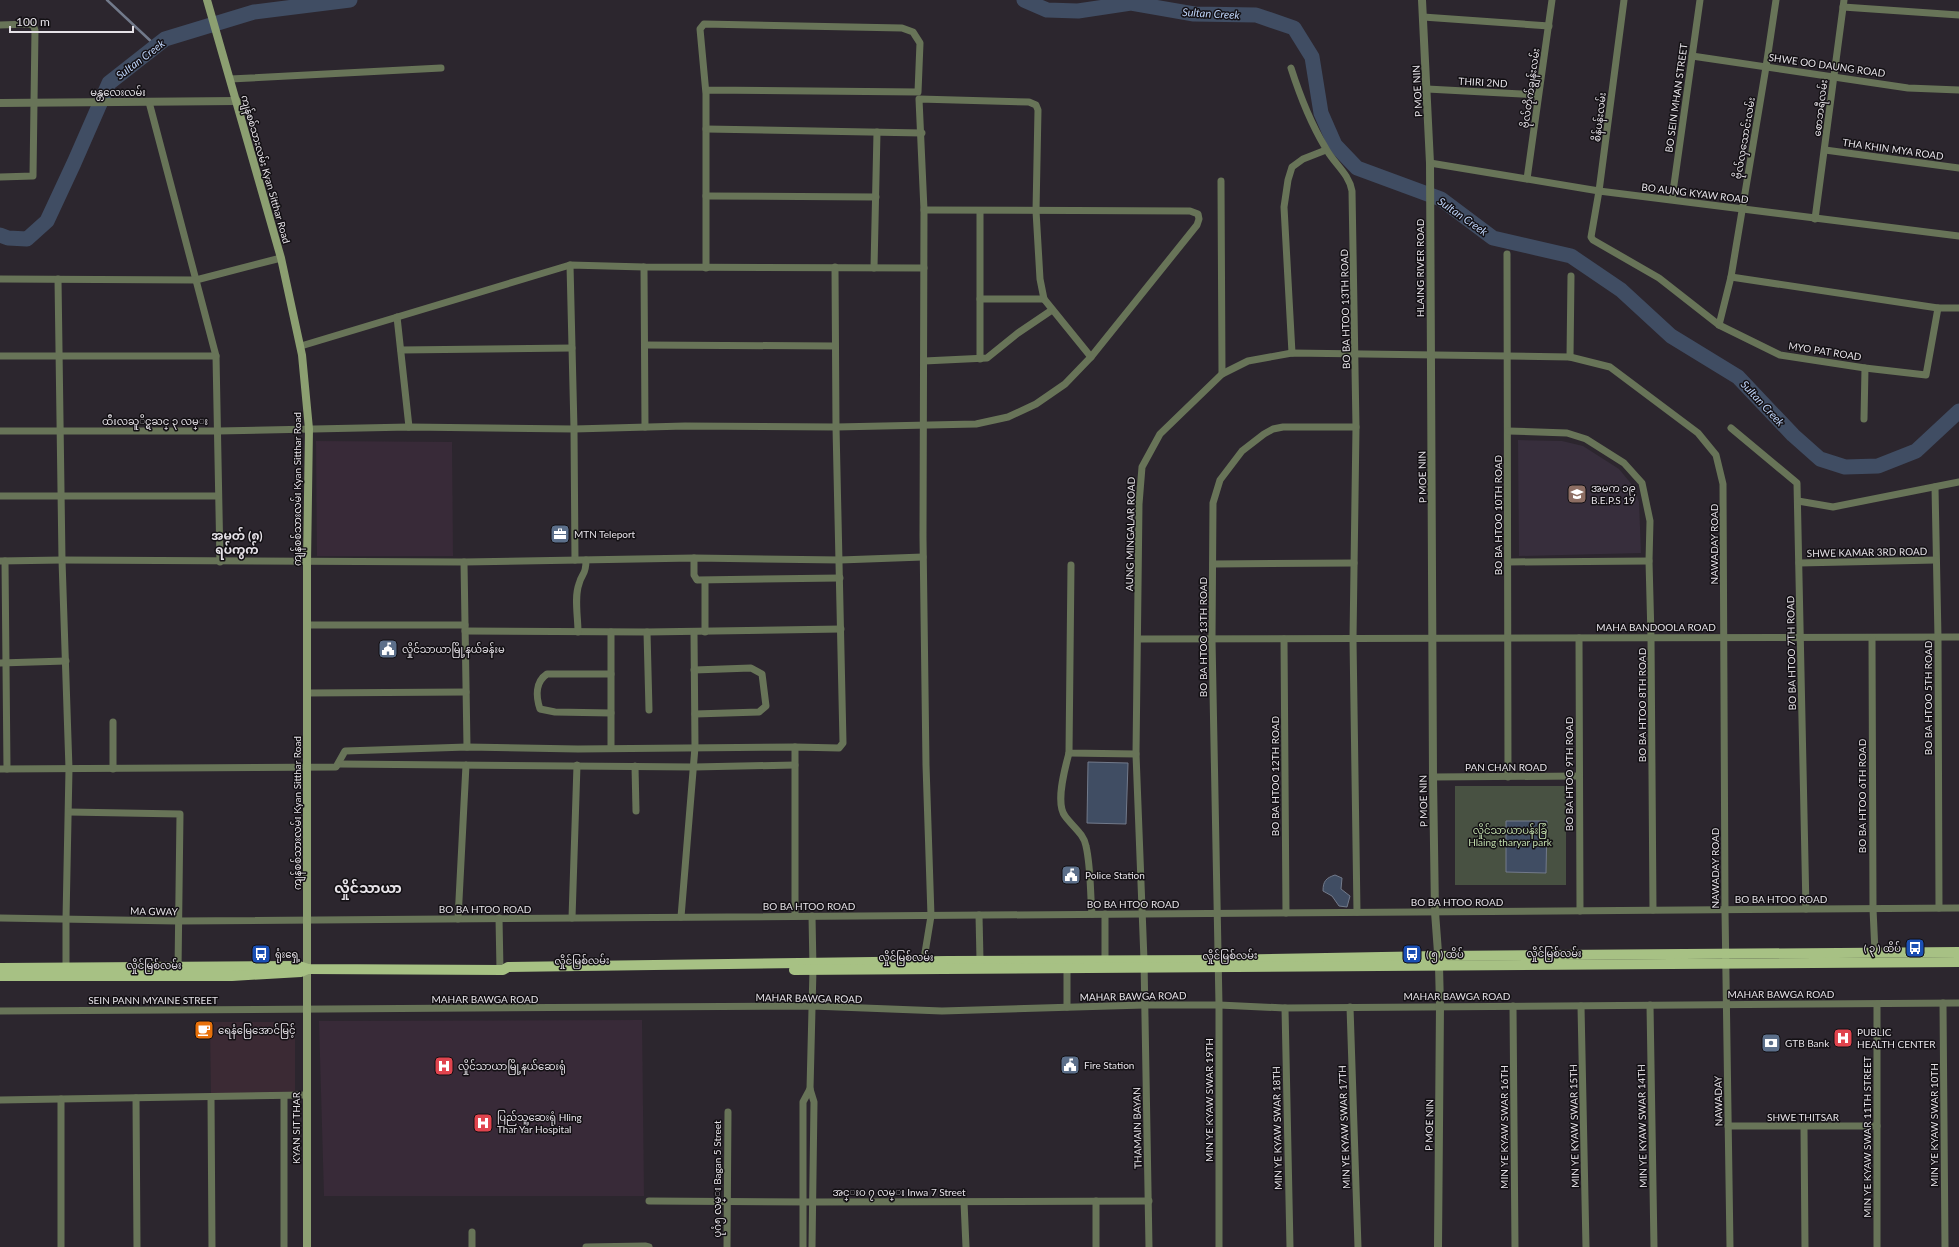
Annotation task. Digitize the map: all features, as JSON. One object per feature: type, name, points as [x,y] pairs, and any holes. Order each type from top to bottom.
[{"type":"main road","name":"ကျန်စစ်သားလမ်း Kyan Sitthar Road","points":[[207,0],[281,258],[301,346],[309,429],[307,562],[308,969]]},
{"type":"main road","name":"လှိုင်မြစ်လမ်း","points":[[1726,959],[1875,952],[1959,952]]},
{"type":"main road","name":"လှိုင်မြစ်လမ်း","points":[[923,965],[980,960],[1105,964],[1144,964],[1219,960],[1439,961],[1726,959],[1959,962]]},
{"type":"main road","name":"လှိုင်မြစ်လမ်း","points":[[0,976],[178,966],[299,966],[308,969],[502,970],[508,973],[513,973],[923,965],[1067,968],[1105,964]]},
{"type":"main road","name":"လှိုင်မြစ်လမ်း","points":[[0,968],[178,976],[301,972],[308,969]]},
{"type":"main road","name":"KYAN SIT THAR","points":[[306,1247],[308,969]]},
{"type":"street","name":"P MOE NIN","points":[[1422,0],[1430,181]]},
{"type":"street","name":"ဗိုလ်တိုက်ချွန်းလမ်း","points":[[1527,179],[1552,0]]},
{"type":"street","name":"စိန်ပန်းလမ်း","points":[[1591,237],[1599,191],[1624,0]]},
{"type":"street","name":"BO SEIN MHAN STREET","points":[[1672,199],[1700,0]]},
{"type":"street","name":"ဗိုလ်လှသောင်းလမ်း","points":[[1719,325],[1731,277],[1743,209],[1776,0]]},
{"type":"street","points":[[1844,4],[1959,15]]},
{"type":"street","name":"စောဘရီလမ်း","points":[[1815,219],[1844,4]]},
{"type":"street","points":[[1423,17],[1549,26]]},
{"type":"street","points":[[0,25],[29,24],[33,25],[35,30],[33,176],[0,177]]},
{"type":"street","points":[[706,268],[706,90],[700,29],[704,24],[902,28],[913,32],[920,43],[919,96],[922,133],[924,210],[923,557],[926,765],[931,916],[923,965]]},
{"type":"street","name":"SHWE OO DAUNG ROAD","points":[[1692,56],[1908,88],[1959,90]]},
{"type":"street","points":[[230,79],[441,68]]},
{"type":"street","points":[[1291,68],[1308,118],[1326,150],[1303,159],[1292,167],[1288,180],[1284,207],[1292,353]]},
{"type":"street","points":[[706,90],[919,96],[1017,101],[1029,102],[1036,105],[1038,110],[1036,211],[1040,279],[1044,299],[1091,357]]},
{"type":"street","name":"THIRI 2ND","points":[[1426,90],[1538,96]]},
{"type":"street","name":"မန္တလေးလမ်း","points":[[0,103],[237,101]]},
{"type":"street","points":[[149,102],[216,356],[220,562]]},
{"type":"street","points":[[706,129],[922,133]]},
{"type":"street","points":[[874,268],[877,132]]},
{"type":"street","name":"BO BA HTOO 13TH ROAD","points":[[1326,150],[1342,168],[1352,191],[1356,426],[1353,639],[1356,912]]},
{"type":"street","name":"THA KHIN MYA ROAD","points":[[1825,150],[1959,168]]},
{"type":"street","name":"BO AUNG KYAW ROAD","points":[[1430,163],[1599,191],[1959,236]]},
{"type":"street","points":[[1221,181],[1222,374]]},
{"type":"street","name":"HLAING RIVER ROAD","points":[[1430,181],[1431,355]]},
{"type":"street","points":[[706,196],[876,197]]},
{"type":"street","points":[[924,210],[1036,211]]},
{"type":"street","points":[[980,211],[980,359]]},
{"type":"street","name":"ထီးလႀူိင္ရႀင္ ၃ လမ္း","points":[[0,431],[218,431],[409,427],[574,429],[645,427],[924,426],[976,424],[1008,417],[1036,404],[1064,384],[1091,357],[1197,225],[1199,219],[1198,214],[1190,211],[1036,211]]},
{"type":"street","name":"MYO PAT ROAD","points":[[1591,237],[1593,240],[1659,278],[1719,325],[1780,355],[1865,368],[1926,375],[1938,308]]},
{"type":"street","name":"BO BA HTOO 10TH ROAD","points":[[1507,254],[1508,777]]},
{"type":"street","points":[[0,279],[196,280],[281,258]]},
{"type":"street","points":[[301,346],[570,265],[706,268],[924,268]]},
{"type":"street","points":[[570,265],[574,429],[575,560]]},
{"type":"street","points":[[644,267],[645,427]]},
{"type":"street","points":[[339,764],[341,756],[345,751],[467,747],[840,748],[843,743],[836,427],[835,267]]},
{"type":"street","points":[[1570,357],[1571,276]]},
{"type":"street","points":[[1731,277],[1938,308],[1959,308]]},
{"type":"street","points":[[58,280],[62,560],[69,768],[66,972]]},
{"type":"street","points":[[980,299],[1044,299]]},
{"type":"street","points":[[924,361],[986,358],[1018,333],[1052,310]]},
{"type":"street","points":[[397,317],[409,427]]},
{"type":"street","points":[[645,345],[835,346]]},
{"type":"street","points":[[401,350],[572,348]]},
{"type":"street","name":"AUNG MINGALAR ROAD","points":[[1144,964],[1136,754],[1139,639],[1139,504],[1142,467],[1160,434],[1222,374],[1248,361],[1292,353],[1431,355]]},
{"type":"street","name":"P MOE NIN","points":[[1431,355],[1433,777],[1435,912],[1439,961],[1440,1006],[1438,1247]]},
{"type":"street","name":"NAWADAY ROAD","points":[[1431,355],[1570,357],[1610,367],[1698,433],[1716,455],[1723,484],[1726,959]]},
{"type":"street","points":[[0,356],[216,356]]},
{"type":"street","points":[[1864,419],[1865,368]]},
{"type":"street","name":"BO BA HTOO 13TH ROAD","points":[[1219,960],[1212,639],[1212,504],[1220,480],[1242,451],[1273,429],[1283,427],[1356,426]]},
{"type":"street","name":"BO BA HTOO 7TH ROAD","points":[[1731,428],[1797,483],[1806,909]]},
{"type":"street","name":"BO BA HTOO 8TH ROAD","points":[[1508,431],[1567,434],[1586,439],[1624,463],[1642,483],[1650,521],[1649,562],[1653,910]]},
{"type":"street","points":[[1798,500],[1833,506],[1959,482]]},
{"type":"street","name":"BO BA HTOO 5TH ROAD","points":[[1935,487],[1938,638],[1939,908]]},
{"type":"street","points":[[0,496],[218,496]]},
{"type":"street","points":[[795,765],[694,767],[339,764],[336,767],[307,768],[4,769],[2,561],[464,562],[694,558],[840,560],[923,557]]},
{"type":"street","points":[[694,558],[694,578],[705,581],[840,578]]},
{"type":"street","points":[[578,632],[577,591],[579,583],[586,570],[586,560]]},
{"type":"street","name":"SHWE KAMAR 3RD ROAD","points":[[1799,563],[1936,560]]},
{"type":"street","points":[[464,562],[467,747]]},
{"type":"street","points":[[1508,562],[1649,562]]},
{"type":"street","points":[[1213,564],[1354,563]]},
{"type":"street","points":[[1071,564],[1069,752],[1063,778],[1061,806],[1064,816],[1077,829],[1086,845],[1092,914]]},
{"type":"street","points":[[704,632],[705,581]]},
{"type":"street","points":[[307,625],[578,632],[704,632],[841,628]]},
{"type":"street","points":[[611,632],[612,748]]},
{"type":"street","points":[[647,632],[649,710]]},
{"type":"street","points":[[681,917],[695,747],[694,632]]},
{"type":"street","name":"MAHA BANDOOLA ROAD","points":[[1139,639],[1651,637],[1872,639],[1959,637]]},
{"type":"street","name":"BO BA HTOO 9TH ROAD","points":[[1579,638],[1580,911]]},
{"type":"street","name":"BO BA HTOO 12TH ROAD","points":[[1284,639],[1286,913]]},
{"type":"street","name":"BO BA HTOO 6TH ROAD","points":[[1872,639],[1873,909],[1875,952]]},
{"type":"street","points":[[3,663],[66,661]]},
{"type":"street","points":[[694,670],[751,668],[762,674],[766,706],[759,712],[695,714]]},
{"type":"street","points":[[611,674],[547,674],[541,678],[537,686],[540,709],[555,712],[611,713]]},
{"type":"street","points":[[307,693],[466,692]]},
{"type":"street","points":[[113,722],[113,768]]},
{"type":"street","points":[[795,747],[796,916]]},
{"type":"street","points":[[1069,752],[1136,754]]},
{"type":"street","points":[[458,919],[466,765]]},
{"type":"street","points":[[572,918],[577,765]]},
{"type":"street","points":[[635,766],[636,811]]},
{"type":"street","name":"PAN CHAN ROAD","points":[[1433,777],[1580,776]]},
{"type":"street","points":[[68,812],[180,814],[177,921],[178,976]]},
{"type":"street","name":"BO BA HTOO ROAD","points":[[307,920],[1959,908]]},
{"type":"street","points":[[1105,914],[1105,964]]},
{"type":"street","points":[[812,916],[813,966],[810,1089],[814,1102],[812,1247]]},
{"type":"street","points":[[979,916],[980,960]]},
{"type":"street","name":"MA GWAY","points":[[0,918],[177,921],[307,920]]},
{"type":"street","points":[[499,918],[502,970]]},
{"type":"street","name":"NAWADAY","points":[[1726,959],[1730,1247]]},
{"type":"street","name":"MIN YE KYAW SWAR 19TH","points":[[1219,960],[1219,1247]]},
{"type":"street","name":"THAMAIN BAYAN","points":[[1144,964],[1149,1247]]},
{"type":"street","points":[[1067,968],[1068,1007]]},
{"type":"street","name":"MAHAR BAWGA ROAD","points":[[307,1009],[812,1006],[942,1011],[1144,1005],[1219,1005],[1285,1008],[1581,1006],[1726,1003],[1959,1003]]},
{"type":"street","name":"MIN YE KYAW SWAR 10TH","points":[[1943,1003],[1945,1247]]},
{"type":"street","name":"MIN YE KYAW SWAR 11TH STREET","points":[[1877,1004],[1877,1247]]},
{"type":"street","name":"MIN YE KYAW SWAR 14TH","points":[[1650,1005],[1654,1247]]},
{"type":"street","name":"MIN YE KYAW SWAR 16TH","points":[[1513,1006],[1515,1247]]},
{"type":"street","name":"MIN YE KYAW SWAR 15TH","points":[[1581,1006],[1586,1247]]},
{"type":"street","name":"MIN YE KYAW SWAR 17TH","points":[[1350,1007],[1358,1247]]},
{"type":"street","name":"MIN YE KYAW SWAR 18TH","points":[[1285,1008],[1290,1247]]},
{"type":"street","name":"SEIN PANN MYAINE STREET","points":[[0,1011],[307,1009]]},
{"type":"street","points":[[803,1247],[803,1102],[810,1089]]},
{"type":"street","points":[[0,1100],[306,1095]]},
{"type":"street","points":[[284,1096],[284,1247]]},
{"type":"street","points":[[211,1097],[212,1247]]},
{"type":"street","points":[[136,1098],[137,1247]]},
{"type":"street","points":[[61,1099],[61,1247]]},
{"type":"street","name":"ပုဂံ၅ လမ္း Bagan 5 Street","points":[[726,1247],[728,1112]]},
{"type":"street","name":"SHWE THITSAR","points":[[1728,1126],[1877,1126]]},
{"type":"street","points":[[1804,1127],[1805,1247]]},
{"type":"street","name":"အင္းဝ ၇ လမ္း Inwa 7 Street","points":[[649,1201],[1149,1201]]},
{"type":"street","points":[[1096,1201],[1096,1247]]},
{"type":"street","points":[[964,1202],[966,1247]]},
{"type":"street","points":[[472,1232],[472,1247]]},
{"type":"street","points":[[586,1247],[649,1247]]},
{"type":"shaded area","name":"အမက ၁၉ B.E.P.S 19","points":[[1518,440],[1562,441],[1583,446],[1619,469],[1633,486],[1639,502],[1641,553],[1519,556]]},
{"type":"shaded area","points":[[316,441],[452,442],[453,556],[317,556]]},
{"type":"shaded area","name":"ပြည်သူ့ဆေးရုံ Hling Thar Yar Hospital","points":[[642,1020],[644,1196],[324,1196],[319,1021]]},
{"type":"shaded area","points":[[210,1022],[295,1022],[295,1096],[211,1097]]},
{"type":"green space","name":"လှိုင်သာယာပန်းခြံ Hlaing tharyar park","points":[[1455,786],[1566,786],[1566,885],[1455,885]]},
{"type":"water","points":[[1088,762],[1128,763],[1126,824],[1087,823]]},
{"type":"water","points":[[1506,821],[1547,821],[1546,873],[1506,872]]},
{"type":"water","points":[[1335,875],[1342,878],[1341,889],[1350,896],[1347,907],[1339,906],[1332,896],[1323,891],[1326,880]]},
{"type":"waterway","points":[[107,0],[156,46]]},
{"type":"waterway","name":"Sultan Creek","points":[[0,235],[8,238],[27,239],[47,221],[109,83],[165,39],[254,12],[350,0]]},
{"type":"waterway","name":"Sultan Creek","points":[[1024,0],[1047,10],[1078,11],[1131,3],[1194,14],[1256,15],[1294,28],[1312,57],[1321,113],[1335,145],[1357,168],[1441,199],[1493,238],[1571,256],[1621,290],[1671,336],[1738,377],[1793,435],[1820,459],[1845,467],[1878,466],[1916,451],[1959,411]]},
{"type":"place","name":"အမက ၁၉ B.E.P.S 19","points":[[1577,494]]},
{"type":"place","name":"MTN Teleport","points":[[560,534]]},
{"type":"place","name":"လှိုင်သာယာမြို့နယ်ခန်းမ","points":[[388,649]]},
{"type":"place","name":"Police Station","points":[[1071,875]]},
{"type":"place","name":"( ၃ ) ထိပ်","points":[[1915,948]]},
{"type":"place","name":"ရုံးရှေ့","points":[[261,954]]},
{"type":"place","name":"( ၅ ) ထိပ်","points":[[1412,954]]},
{"type":"place","name":"ရေနံမြေအောင်မြင့်","points":[[204,1030]]},
{"type":"place","name":"PUBLIC HEALTH CENTER","points":[[1843,1038]]},
{"type":"place","name":"GTB Bank","points":[[1771,1043]]},
{"type":"place","name":"Fire Station","points":[[1070,1065]]},
{"type":"place","name":"လှိုင်သာယာမြို့နယ်ဆေးရုံ","points":[[444,1066]]},
{"type":"place","name":"ပြည်သူ့ဆေးရုံ Hling Thar Yar Hospital","points":[[483,1123]]},
{"type":"district","name":"အမှတ် (၈) ရပ်ကွက်","points":[[237,542]]},
{"type":"district","name":"လှိုင်သာယာ","points":[[368,887]]}]
